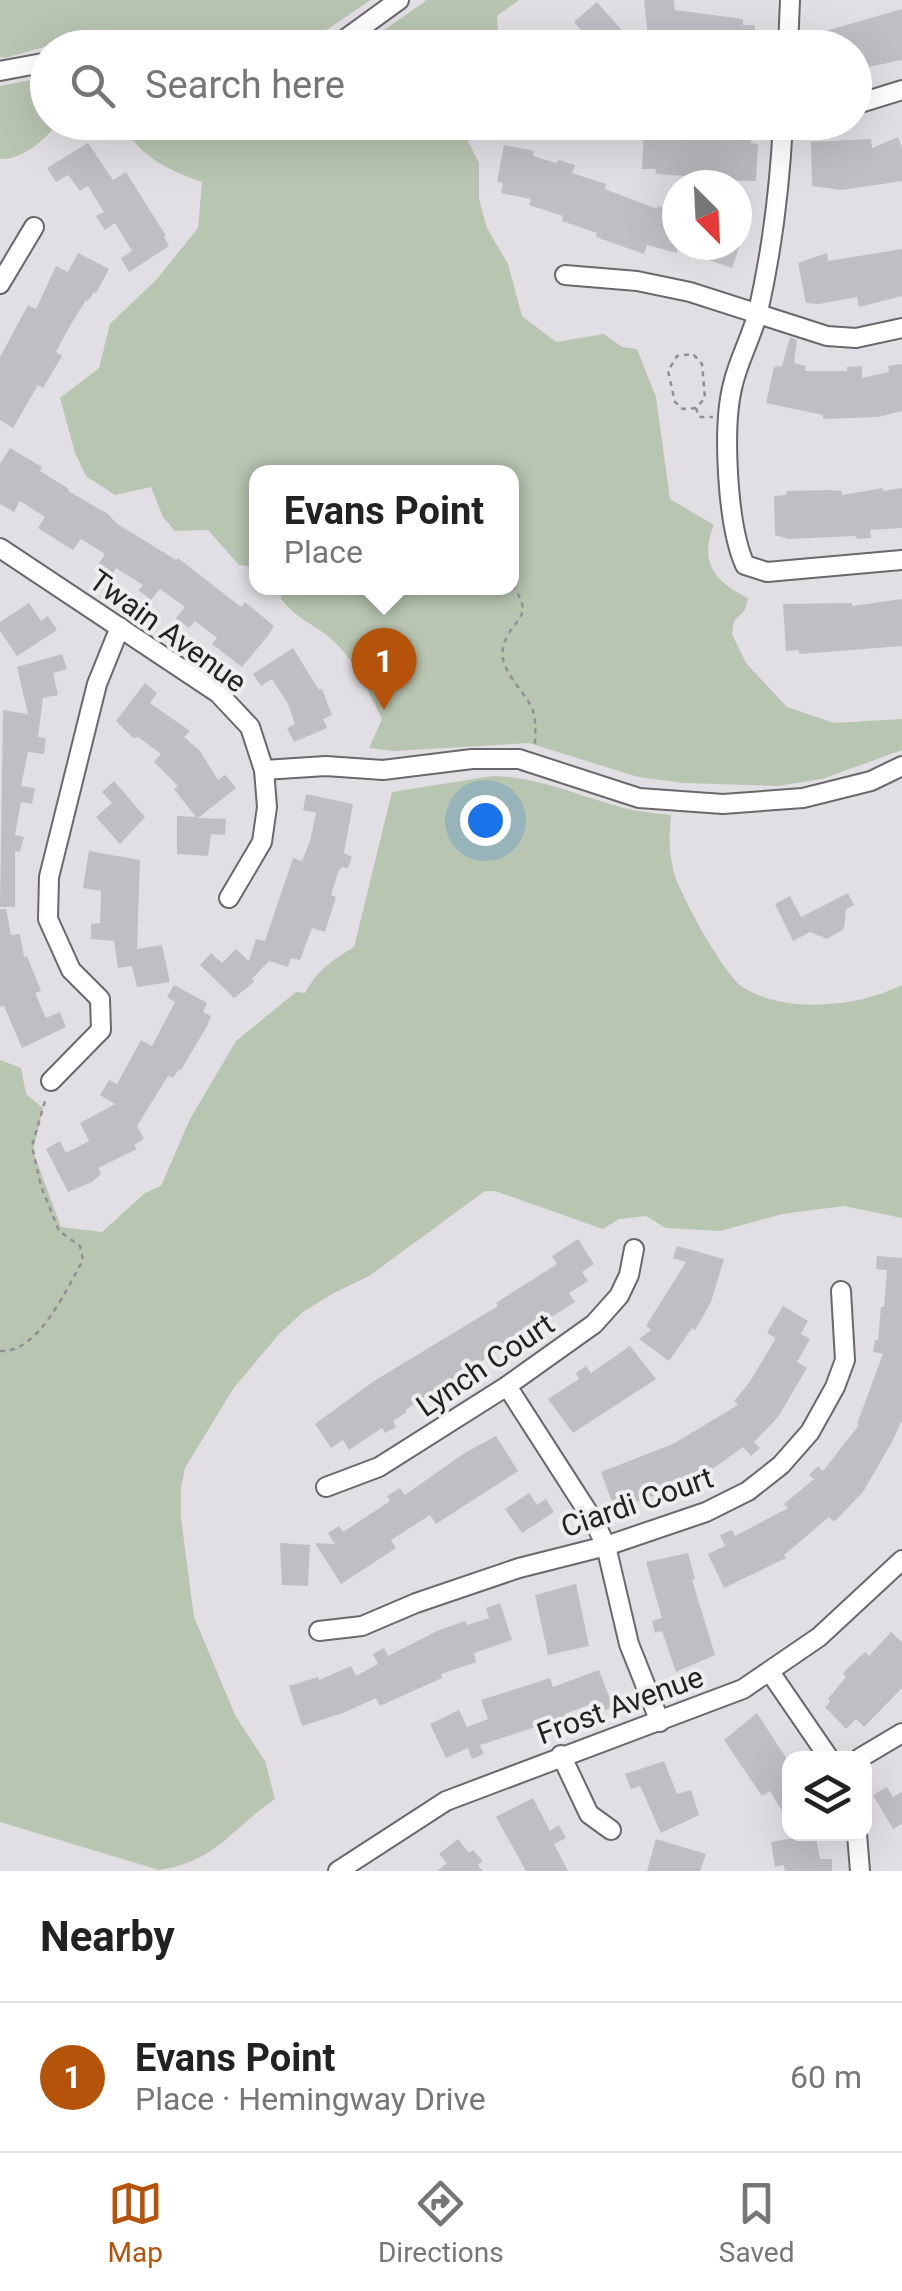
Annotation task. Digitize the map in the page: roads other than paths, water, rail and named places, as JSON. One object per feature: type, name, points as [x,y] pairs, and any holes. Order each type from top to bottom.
[{"type":"street","points":[[358,30],[400,0]]},
{"type":"street","points":[[789,30],[790,0]]},
{"type":"street","points":[[0,71],[30,65]]},
{"type":"street","points":[[872,99],[902,90]]},
{"type":"street","points":[[783,140],[780,182],[758,314],[733,384],[728,422],[736,544],[745,565],[767,572],[902,560]]},
{"type":"street","points":[[0,284],[34,228]]},
{"type":"street","points":[[565,275],[637,281],[690,292],[827,336],[856,338],[902,328]]},
{"type":"street","name":"Twain Avenue","points":[[0,548],[218,693],[250,727],[264,770],[267,808],[262,842],[229,898]]},
{"type":"street","points":[[50,1081],[101,1030],[100,999],[71,970],[48,918],[49,877],[97,684],[120,627]]},
{"type":"street","points":[[264,770],[326,766],[382,770],[472,759],[519,758],[639,798],[722,804],[803,798],[871,781],[902,766]]},
{"type":"street","name":"Lynch Court","points":[[326,1487],[379,1467],[507,1386],[594,1324],[619,1296],[629,1275],[634,1249]]},
{"type":"street","name":"Ciardi Court","points":[[319,1631],[362,1626],[519,1568],[606,1546],[706,1512],[748,1491],[781,1466],[810,1432],[835,1386],[845,1360],[841,1291]]},
{"type":"street","points":[[507,1386],[606,1546],[629,1644],[660,1722]]},
{"type":"street","name":"Frost Avenue","points":[[338,1871],[446,1801],[743,1689],[820,1636],[902,1560]]},
{"type":"street","points":[[770,1672],[824,1751]]},
{"type":"street","points":[[872,1751],[902,1733]]},
{"type":"street","points":[[561,1755],[588,1814],[610,1830]]},
{"type":"street","points":[[858,1841],[860,1871]]},
{"type":"place","name":"Evans Point","points":[[384,710]]}]
